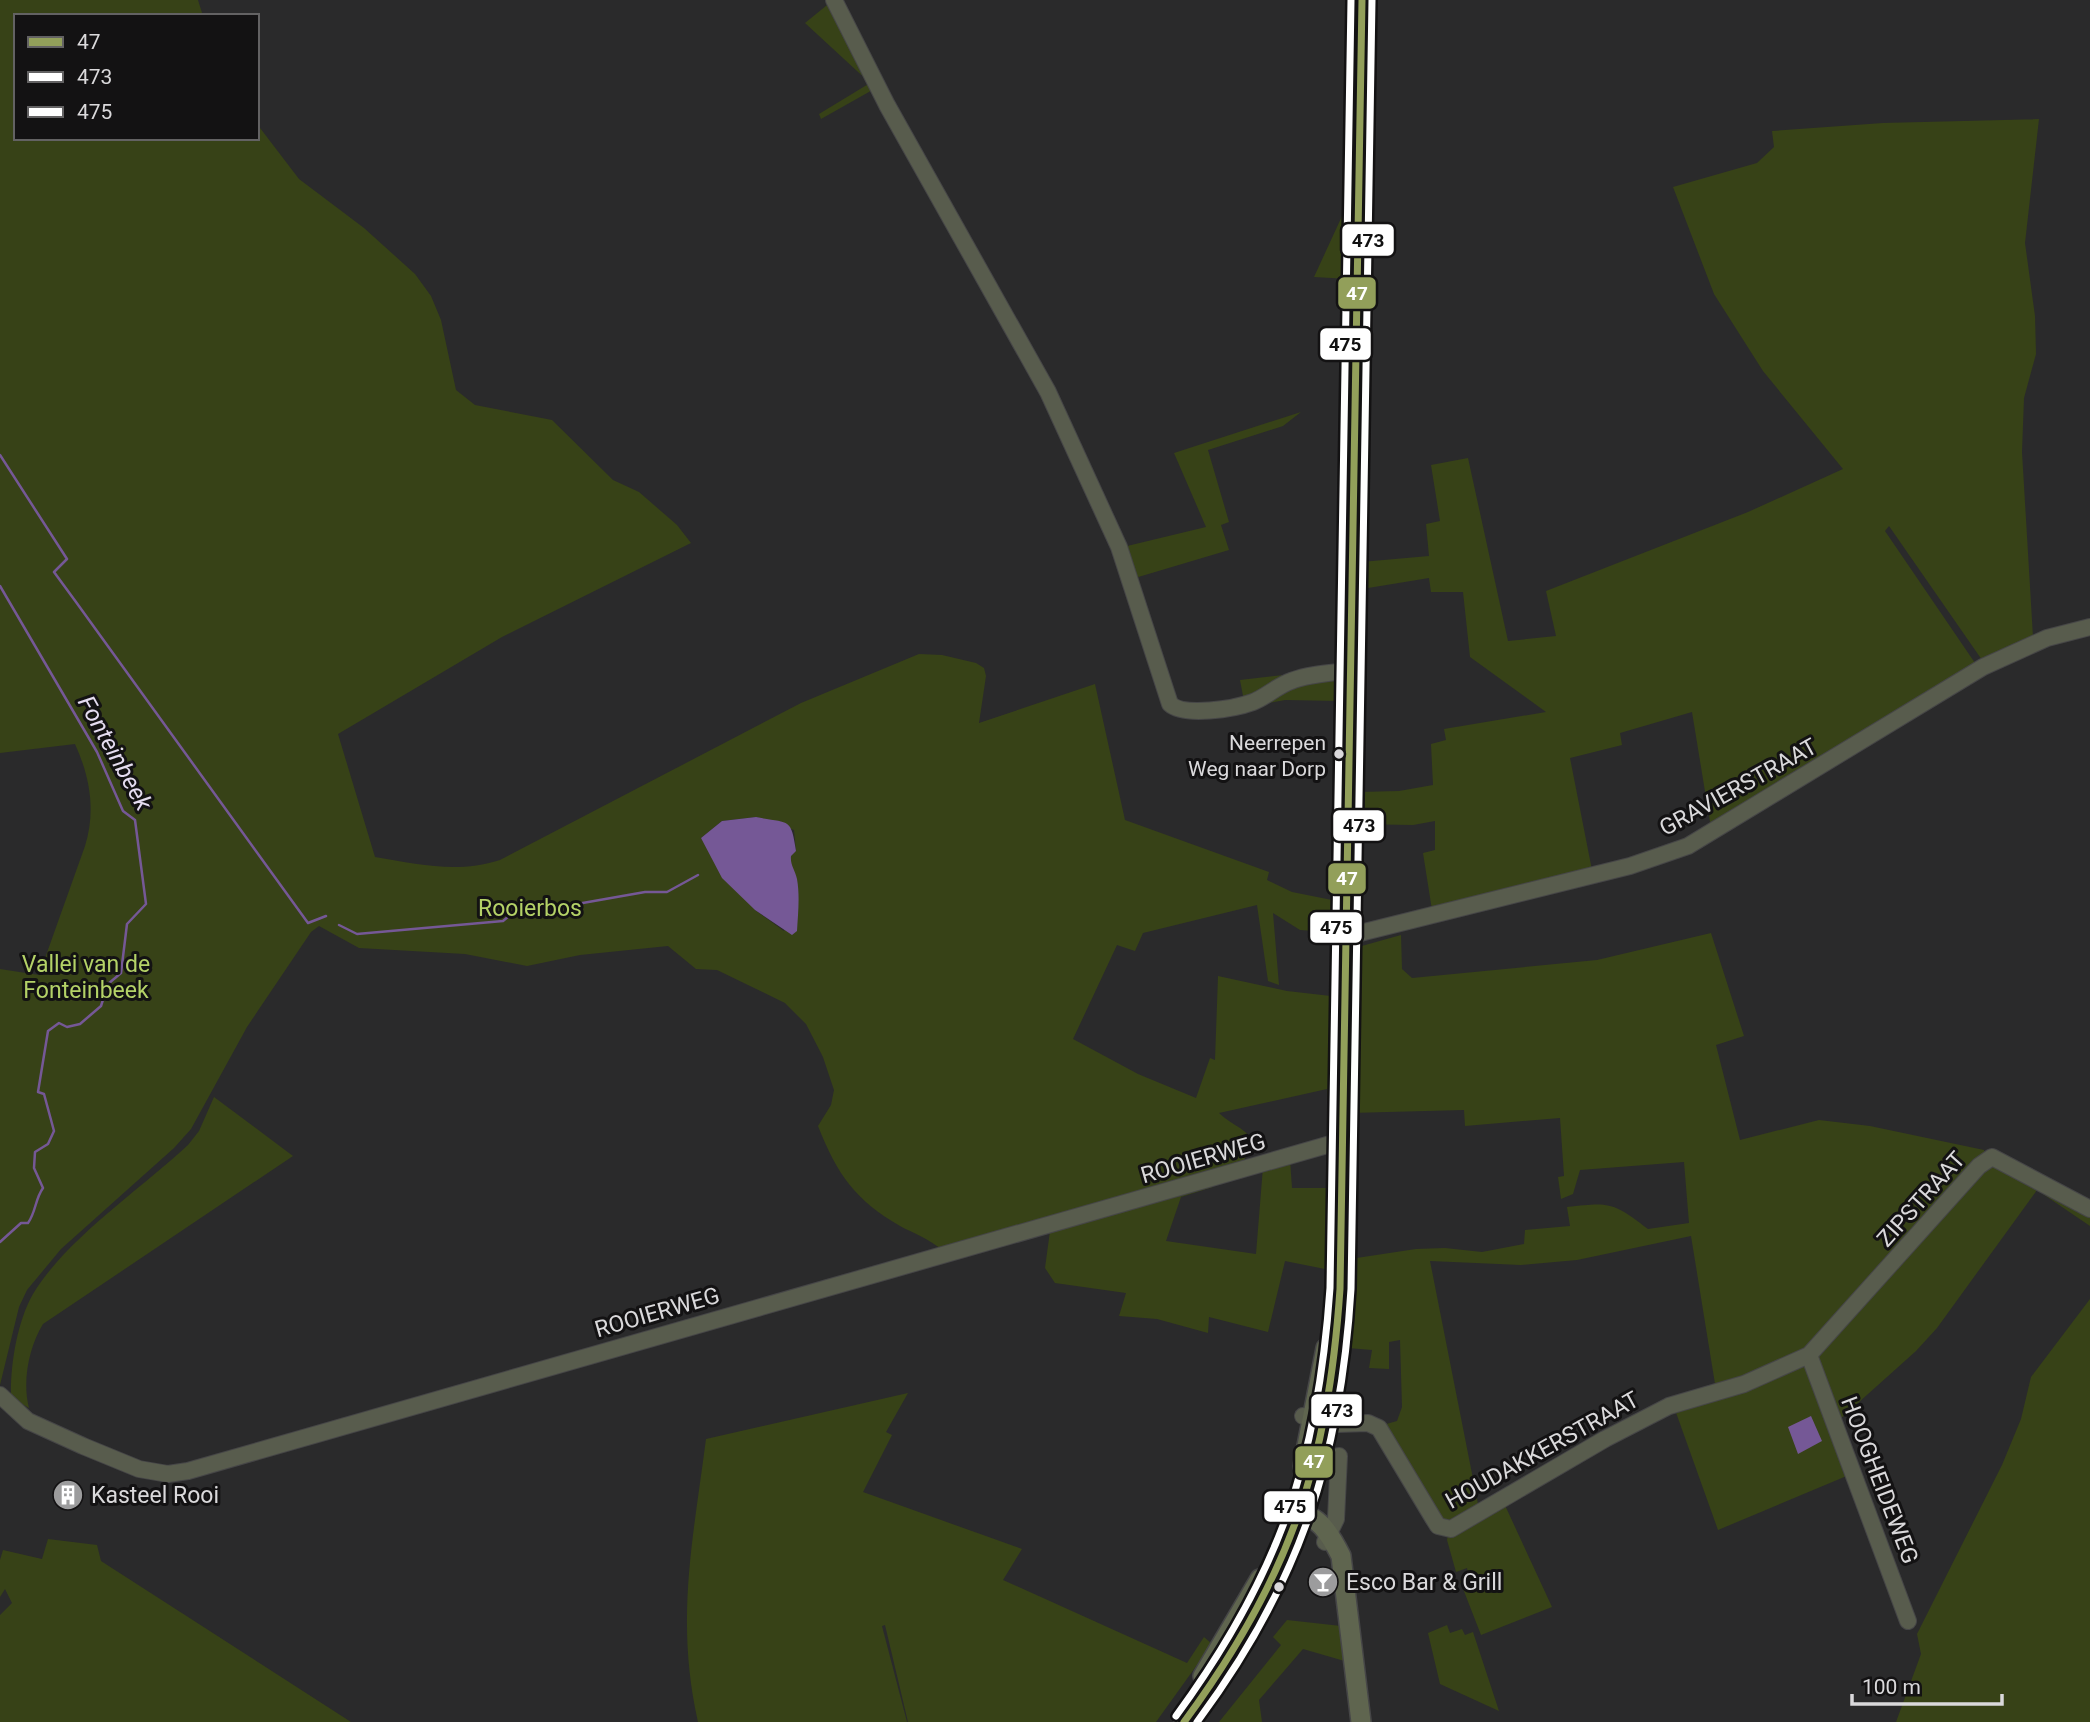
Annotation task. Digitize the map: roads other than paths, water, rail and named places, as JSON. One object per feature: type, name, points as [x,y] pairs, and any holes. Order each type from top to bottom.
[{"type":"main road","points":[[1184,1722],[1242,1641],[1271,1588],[1295,1519],[1314,1418],[1339,1330],[1362,0]]},
{"type":"main road","points":[[1295,1519],[1328,1539],[1340,1556],[1362,1722]]},
{"type":"main road","points":[[1172,1722],[1254,1593],[1295,1519]]},
{"type":"street","points":[[834,0],[887,105],[1048,392],[1119,547],[1170,704],[1177,711],[1187,712],[1228,707],[1253,702],[1291,681],[1349,671]]},
{"type":"street","name":"GRAVIERSTRAAT","points":[[1344,937],[1617,870],[1688,846],[1725,827],[1983,667],[2047,638],[2090,627]]},
{"type":"street","name":"ROOIERWEG","points":[[0,1395],[28,1421],[83,1447],[139,1469],[168,1474],[188,1471],[1341,1141]]},
{"type":"street","name":"ZIPSTRAAT","points":[[1809,1355],[1979,1166],[1992,1157],[2090,1209]]},
{"type":"street","name":"HOUDAKKERSTRAAT","points":[[1314,1418],[1368,1423],[1379,1428],[1433,1518],[1438,1525],[1451,1529],[1659,1411],[1744,1384],[1809,1355]]},
{"type":"street","name":"HOOGHEIDEWEG","points":[[1809,1355],[1908,1621]]},
{"type":"street","points":[[1328,1539],[1336,1519],[1339,1457]]},
{"type":"waterway","points":[[0,455],[67,559],[54,572],[308,923],[326,916]]},
{"type":"waterway","name":"Fonteinbeek","points":[[0,586],[97,752],[123,811],[135,820],[146,904],[127,924],[121,973],[108,984],[101,1006],[80,1024],[67,1027],[59,1023],[48,1031],[38,1092],[44,1094],[54,1131],[48,1144],[35,1152],[34,1168],[43,1188],[28,1223],[21,1223],[0,1242]]},
{"type":"waterway","points":[[339,925],[357,934],[503,921],[509,916],[645,892],[667,892],[698,875]]},
{"type":"place","name":"Neerrepen Weg naar Dorp","points":[[1339,754]]},
{"type":"place","name":"Kasteel Rooi","points":[[68,1495]]},
{"type":"place","name":"Esco Bar & Grill","points":[[1323,1582]]},
{"type":"park label","name":"Rooierbos","points":[[530,908]]},
{"type":"park label","name":"Vallei van de Fonteinbeek","points":[[86,977]]}]
